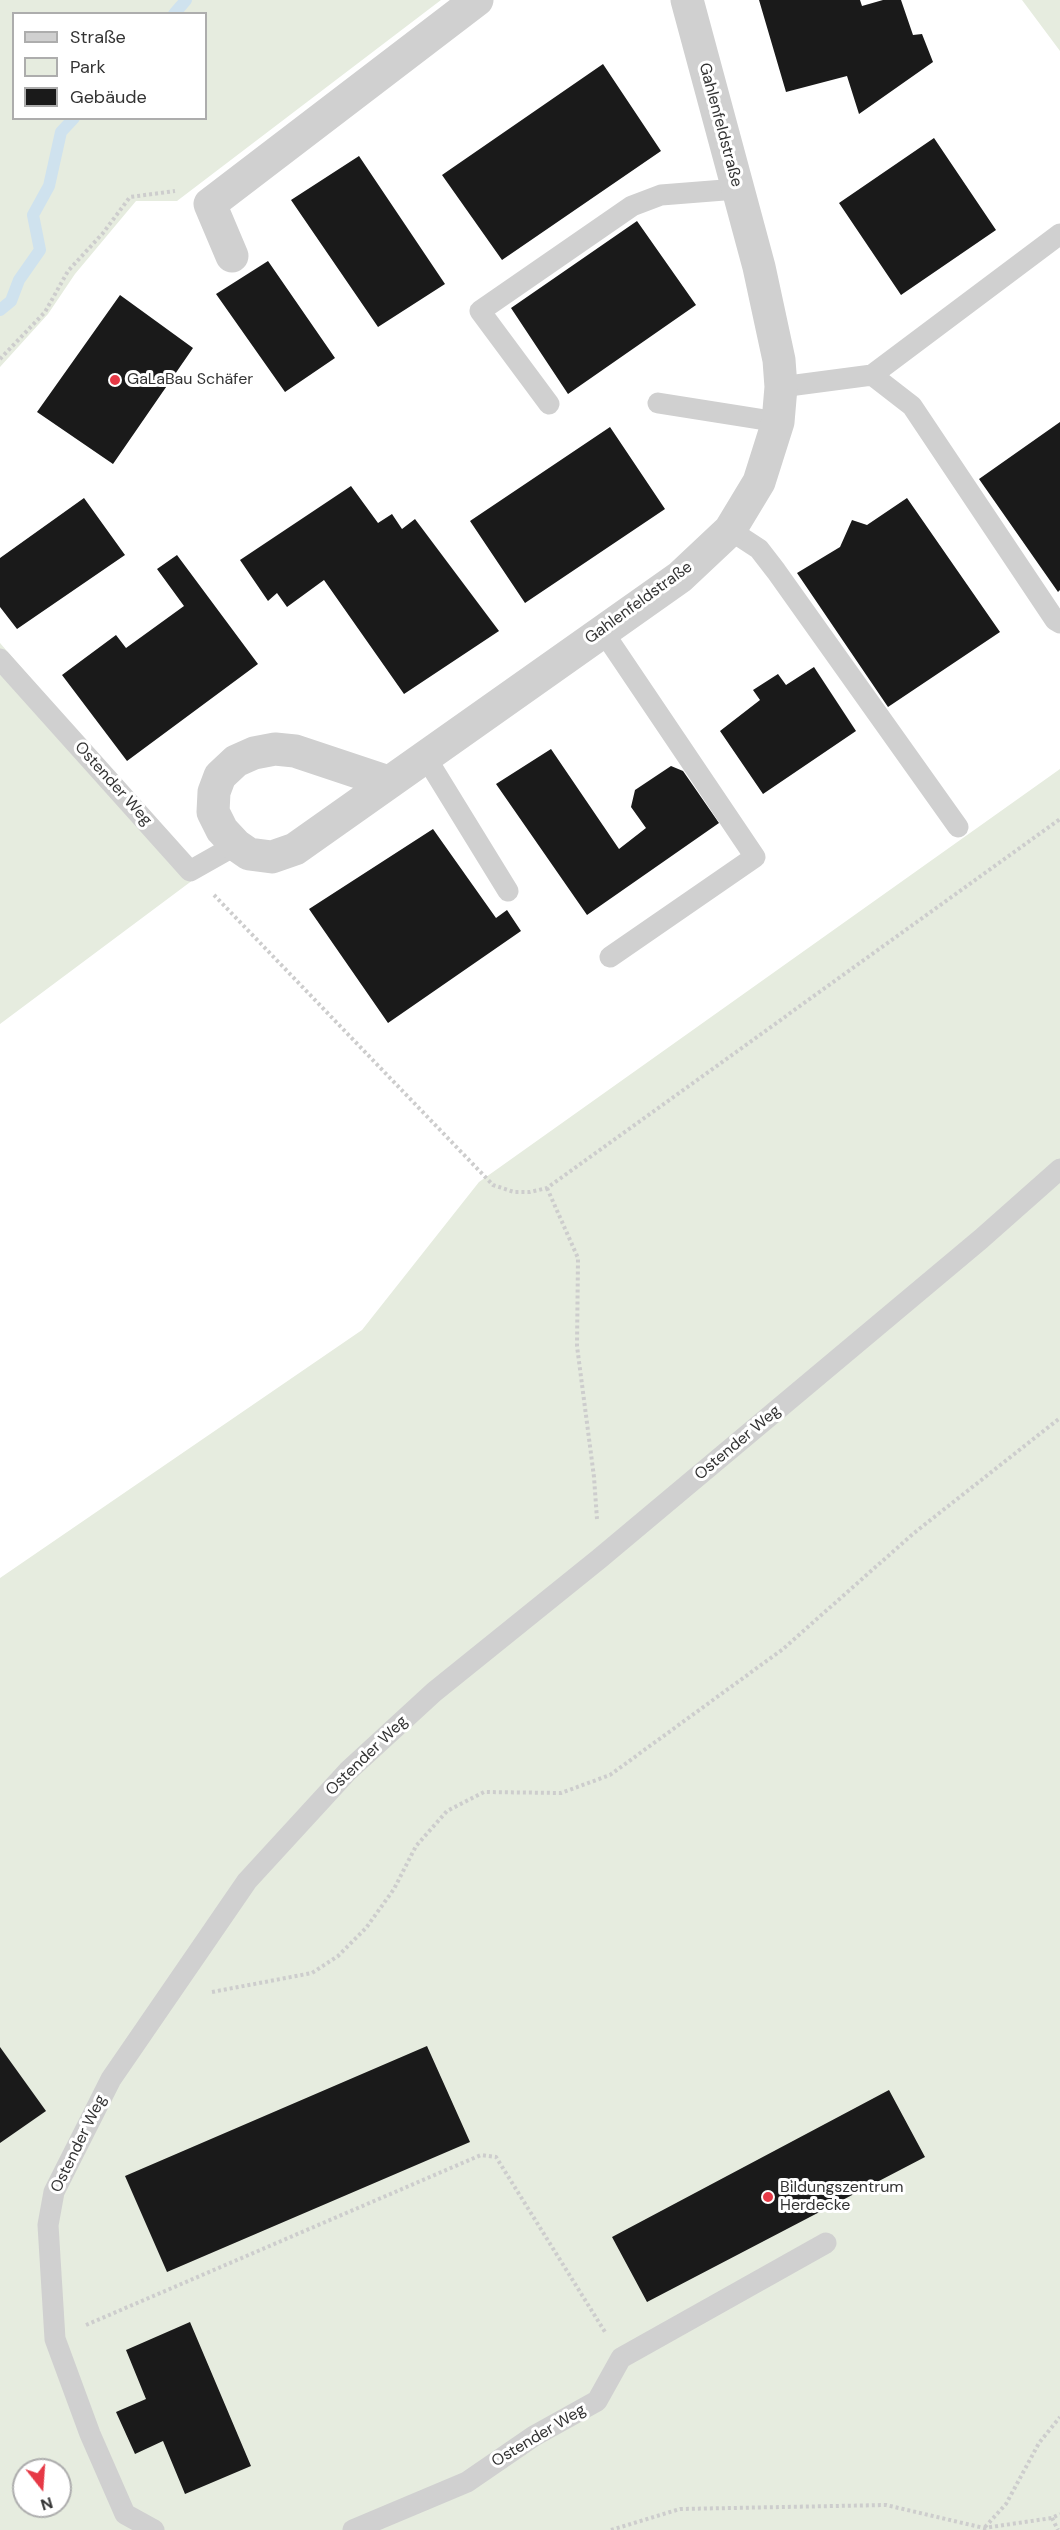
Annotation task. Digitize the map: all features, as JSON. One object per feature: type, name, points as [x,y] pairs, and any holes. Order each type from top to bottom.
[{"type":"street","points":[[232,256],[210,204],[477,0]]},
{"type":"street","name":"Gahlenfeldstraße","points":[[388,782],[295,751],[275,748],[254,753],[236,761],[220,776],[214,792],[213,812],[222,831],[249,854],[272,857],[295,849],[680,577],[730,530],[759,482],[778,422],[781,387],[779,360],[761,278],[687,0]]},
{"type":"lane","points":[[549,404],[480,311],[633,206],[661,195],[737,189]]},
{"type":"lane","points":[[781,387],[872,375],[1060,234]]},
{"type":"lane","points":[[872,375],[912,406],[1055,620],[1060,622]]},
{"type":"lane","points":[[658,403],[778,422]]},
{"type":"lane","points":[[730,530],[759,549],[776,571],[958,827]]},
{"type":"lane","points":[[602,630],[756,857],[610,957]]},
{"type":"lane","name":"Ostender Weg","points":[[0,659],[190,871]]},
{"type":"lane","points":[[425,756],[508,891]]},
{"type":"lane","points":[[190,871],[236,845]]},
{"type":"lane","name":"Ostender Weg","points":[[154,2530],[125,2514],[90,2434],[55,2339],[48,2225],[54,2192],[111,2079],[247,1881],[348,1771],[434,1692],[599,1559],[972,1247],[1060,1169]]},
{"type":"lane","points":[[621,2358],[826,2243]]},
{"type":"lane","name":"Ostender Weg","points":[[353,2530],[467,2482],[534,2436],[597,2401],[621,2358]]},
{"type":"path","points":[[0,359],[45,312],[68,271],[130,197],[178,190]]},
{"type":"path","points":[[190,871],[493,1185],[514,1192],[547,1188],[1060,819]]},
{"type":"path","points":[[547,1188],[578,1258],[578,1346],[594,1477],[599,1559]]},
{"type":"path","points":[[164,2000],[312,1973],[338,1956],[366,1928],[394,1889],[416,1846],[447,1811],[484,1792],[561,1793],[610,1774],[783,1649],[914,1533],[1060,1418]]},
{"type":"path","points":[[55,2339],[481,2155],[496,2157],[621,2358]]},
{"type":"path","points":[[984,2528],[1006,2504],[1040,2443],[1060,2417]]},
{"type":"path","points":[[611,2530],[680,2509],[886,2505],[984,2528],[1052,2518],[1060,2514]]},
{"type":"path","points":[[1052,2518],[1058,2530]]},
{"type":"green space","points":[[0,0],[441,0],[177,201],[136,201],[75,274],[48,314],[0,367]]},
{"type":"green space","points":[[1022,0],[1060,0],[1060,51]]},
{"type":"green space","points":[[0,643],[201,874],[0,1024]]},
{"type":"green space","points":[[1060,769],[1060,2530],[0,2530],[0,1578],[362,1330],[479,1182]]},
{"type":"building","points":[[759,0],[860,0],[862,6],[883,0],[901,0],[913,35],[922,34],[933,62],[859,114],[847,76],[786,92]]},
{"type":"building","points":[[603,64],[661,151],[502,260],[442,175]]},
{"type":"building","points":[[934,138],[996,230],[901,295],[839,203]]},
{"type":"building","points":[[359,156],[445,284],[378,327],[291,200]]},
{"type":"building","points":[[637,221],[696,305],[568,394],[511,308]]},
{"type":"building","points":[[268,261],[335,358],[285,392],[216,294]]},
{"type":"building","name":"GaLaBau Schäfer","points":[[120,295],[193,348],[113,464],[37,412]]},
{"type":"building","points":[[1060,422],[1060,590],[1058,592],[979,479]]},
{"type":"building","points":[[610,427],[665,509],[525,603],[470,521]]},
{"type":"building","points":[[351,486],[378,523],[392,514],[402,529],[415,519],[499,631],[404,694],[324,580],[287,607],[277,593],[268,601],[240,560]]},
{"type":"building","points":[[84,498],[125,555],[17,629],[0,607],[0,558]]},
{"type":"building","points":[[907,498],[1000,632],[888,707],[797,573],[840,547],[852,520],[867,525]]},
{"type":"building","points":[[177,555],[258,664],[127,761],[62,675],[116,635],[126,648],[184,606],[157,569]]},
{"type":"building","points":[[814,667],[856,731],[763,794],[720,731],[760,700],[753,690],[778,674],[786,685]]},
{"type":"building","points":[[551,749],[619,849],[646,828],[631,807],[635,790],[671,766],[683,771],[719,823],[587,915],[496,784]]},
{"type":"building","points":[[433,829],[496,918],[507,910],[521,931],[388,1023],[309,909]]},
{"type":"building","points":[[427,2046],[470,2142],[167,2272],[125,2176]]},
{"type":"building","points":[[0,2047],[46,2111],[0,2143]]},
{"type":"building","name":"Bildungszentrum Herdecke","points":[[889,2090],[925,2157],[647,2302],[612,2237]]},
{"type":"building","points":[[190,2322],[251,2466],[185,2494],[163,2441],[135,2454],[116,2412],[146,2399],[126,2350]]},
{"type":"waterway","points":[[176,12],[186,0]]},
{"type":"waterway","points":[[0,310],[11,301],[19,280],[40,250],[33,215],[49,186],[61,132],[72,120]]},
{"type":"place","name":"GaLaBau Schäfer","points":[[115,380]]},
{"type":"place","name":"Bildungszentrum Herdecke","points":[[768,2197]]}]
